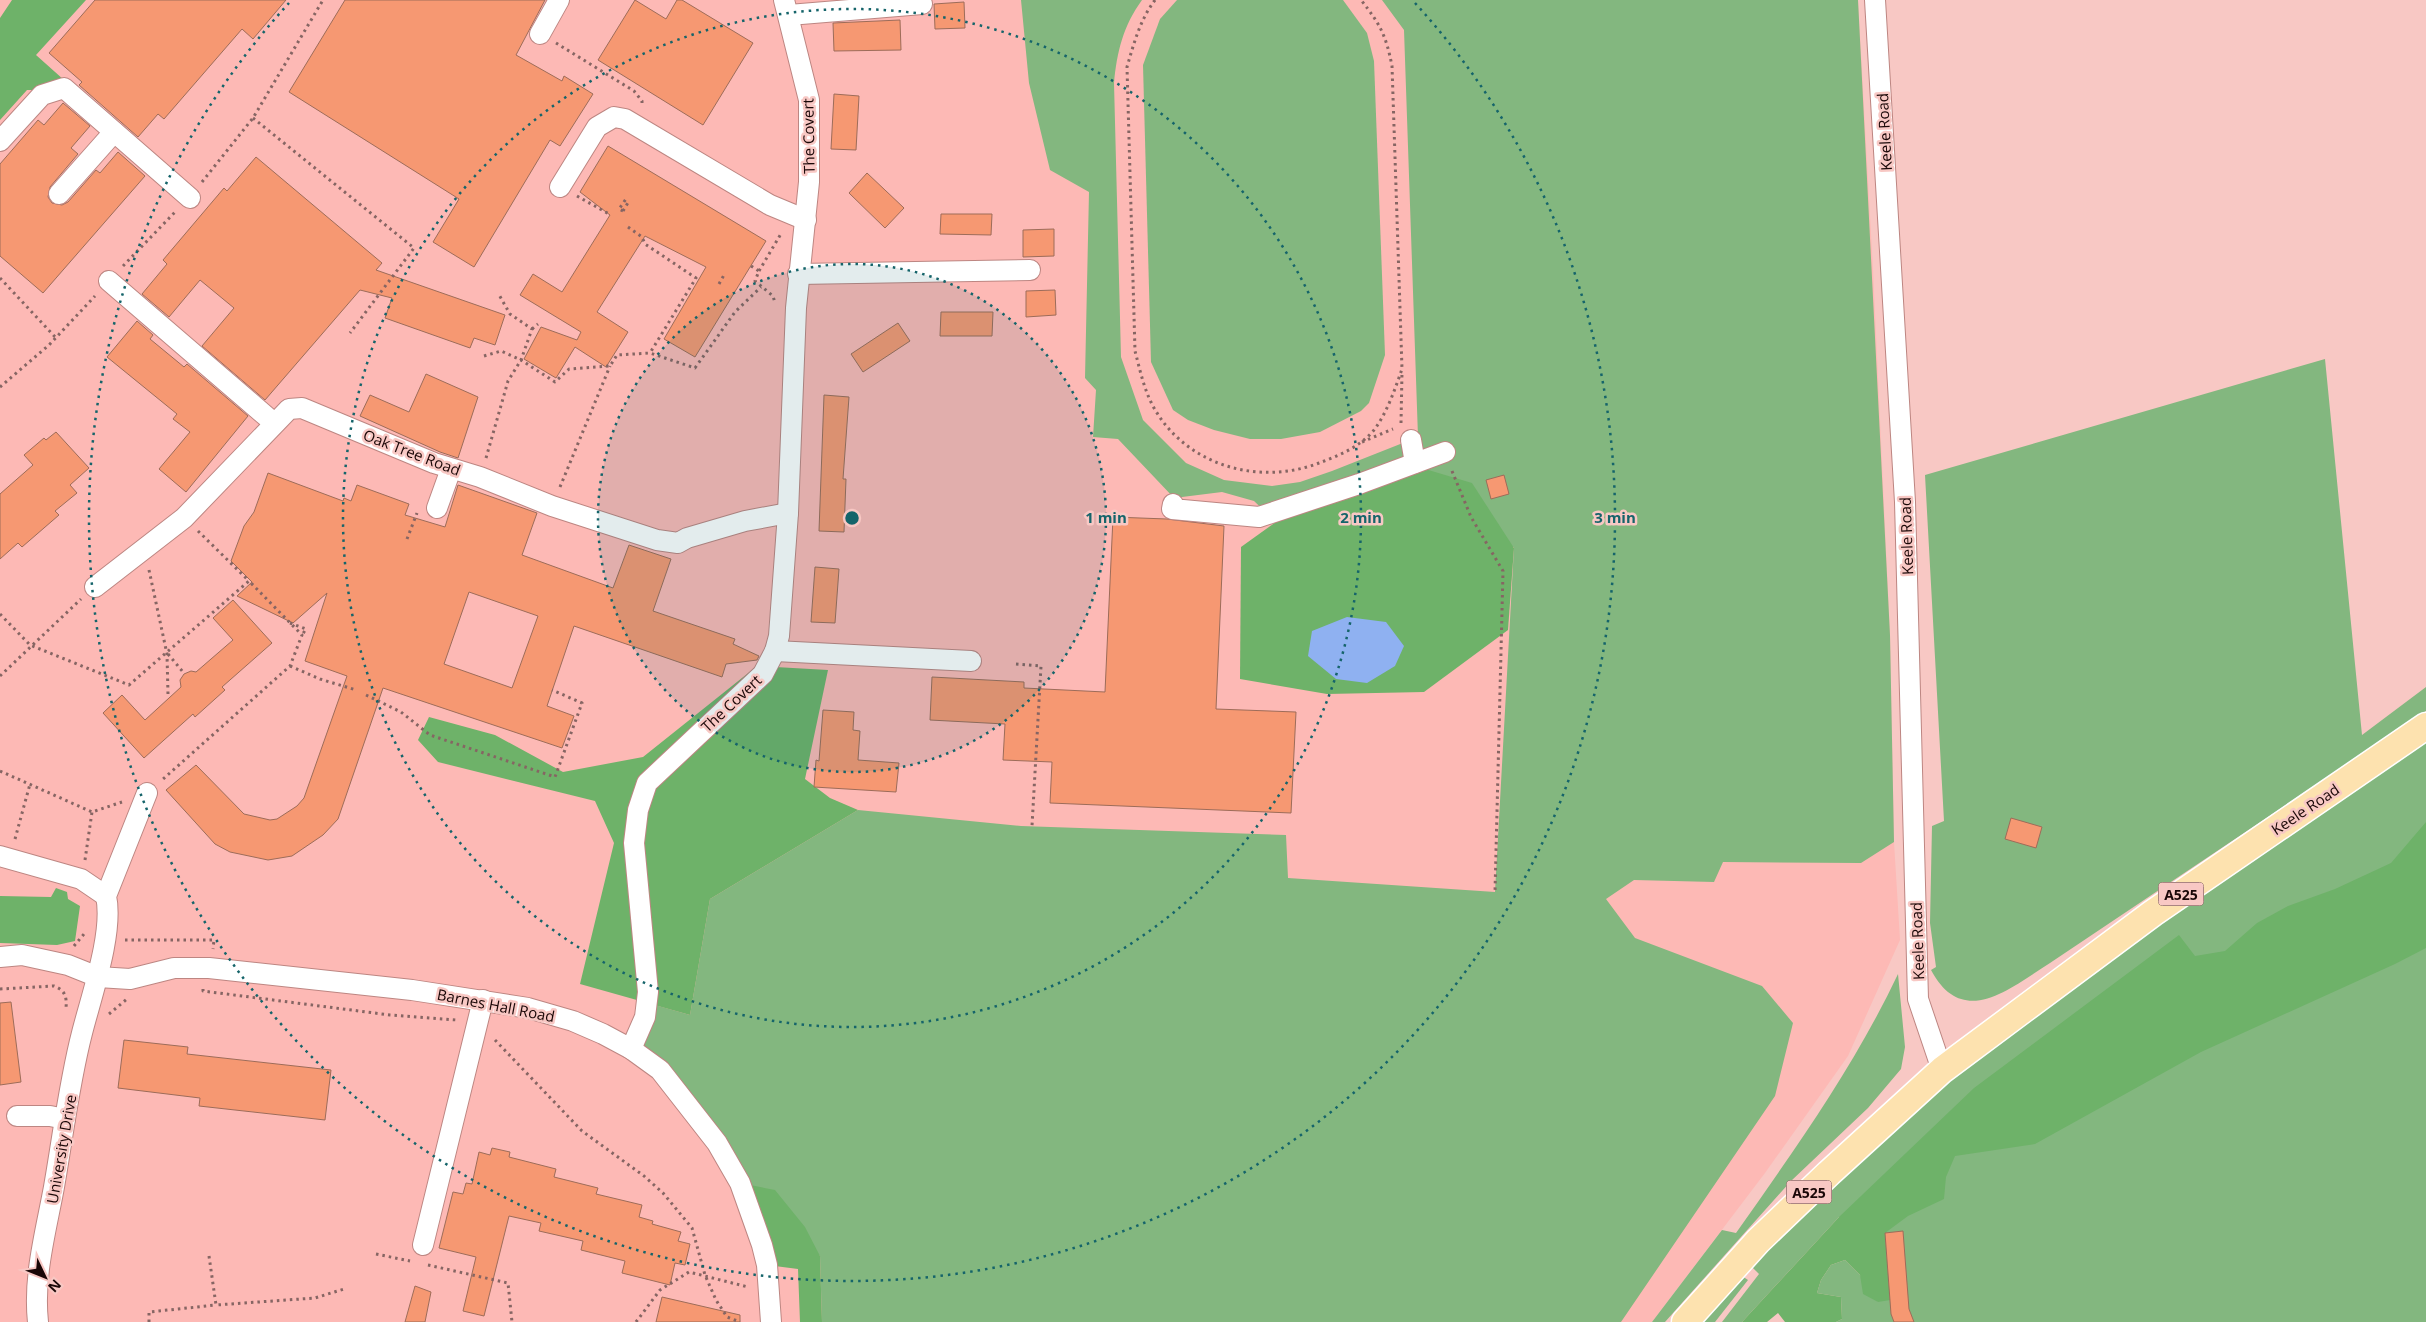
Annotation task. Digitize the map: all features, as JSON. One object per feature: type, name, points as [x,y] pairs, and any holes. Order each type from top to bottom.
[{"type":"main road","name":"Keele Road","points":[[1685,1322],[1758,1242],[1829,1173],[1942,1070],[2153,913],[2426,726]]},
{"type":"street","points":[[540,34],[560,0]]},
{"type":"street","name":"Keele Road","points":[[1875,0],[1905,502],[1918,999],[1942,1070]]},
{"type":"street","points":[[786,8],[922,4]]},
{"type":"street","name":"The Covert","points":[[631,1049],[645,1016],[648,992],[634,843],[638,810],[647,783],[762,674],[775,652],[781,621],[788,513],[798,274],[806,220],[809,182],[809,100],[786,8]]},
{"type":"street","points":[[0,141],[42,95],[64,88],[190,198]]},
{"type":"street","points":[[560,187],[597,127],[614,117],[625,119],[641,128],[770,205],[806,220]]},
{"type":"street","points":[[59,194],[114,132]]},
{"type":"street","points":[[798,274],[1030,270]]},
{"type":"street","points":[[109,281],[274,423]]},
{"type":"street","name":"Oak Tree Road","points":[[94,587],[184,518],[289,409],[302,408],[451,469],[480,477],[552,506],[658,540],[678,543],[687,538],[745,521],[788,513]]},
{"type":"street","points":[[1411,440],[1415,463]]},
{"type":"street","points":[[1173,504],[1172,509],[1259,516],[1359,484],[1444,452]]},
{"type":"street","points":[[437,508],[451,469]]},
{"type":"street","points":[[775,652],[971,660]]},
{"type":"street","points":[[6,850],[81,879],[106,896],[147,793]]},
{"type":"street","name":"University Drive","points":[[38,1322],[37,1289],[43,1245],[81,1035],[98,977],[109,910],[106,896]]},
{"type":"street","name":"Barnes Hall Road","points":[[0,957],[22,955],[68,965],[98,977],[130,979],[174,968],[209,968],[483,1000],[528,1008],[573,1021],[631,1049],[660,1070],[683,1097],[730,1167],[740,1183],[762,1245],[769,1285],[771,1322]]},
{"type":"street","points":[[420,1257],[483,1000]]},
{"type":"street","points":[[17,1116],[50,1116],[65,1119]]},
{"type":"path","points":[[1155,0],[1147,11],[1135,38],[1127,67],[1135,351],[1148,394],[1155,409],[1173,432],[1193,450],[1212,462],[1260,473],[1282,473],[1302,469],[1401,426],[1402,369],[1392,66],[1388,41],[1377,20],[1361,0]]},
{"type":"path","points":[[540,34],[634,91],[642,101],[641,128]]},
{"type":"path","points":[[253,118],[414,248],[350,333]]},
{"type":"path","points":[[560,187],[609,214]]},
{"type":"path","points":[[628,227],[642,237],[645,244],[696,278],[650,353]]},
{"type":"path","points":[[775,304],[773,296],[755,281],[782,232]]},
{"type":"path","points":[[751,266],[759,271]]},
{"type":"path","points":[[719,284],[724,275]]},
{"type":"path","points":[[0,278],[56,338]]},
{"type":"path","points":[[552,506],[610,366],[617,355],[650,353],[695,368],[735,312],[761,287]]},
{"type":"path","points":[[498,294],[510,314],[532,328]]},
{"type":"path","points":[[480,477],[508,381],[521,360],[532,328],[538,324]]},
{"type":"path","points":[[484,356],[502,350],[555,382],[569,369],[610,366]]},
{"type":"path","points":[[1358,444],[1373,431],[1385,412],[1402,369]]},
{"type":"path","points":[[1444,452],[1471,517],[1503,571],[1495,892]]},
{"type":"path","points":[[407,539],[417,511]]},
{"type":"path","points":[[184,518],[302,635]]},
{"type":"path","points":[[144,547],[167,654],[168,695]]},
{"type":"path","points":[[0,614],[30,645],[129,685],[249,581]]},
{"type":"path","points":[[0,676],[30,645],[94,587]]},
{"type":"path","points":[[0,771],[92,812],[147,793],[290,666],[306,629],[289,622]]},
{"type":"path","points":[[167,654],[183,672]]},
{"type":"path","points":[[1016,664],[1040,666],[1032,826]]},
{"type":"path","points":[[290,666],[320,679],[356,690]]},
{"type":"path","points":[[366,695],[401,712],[430,735],[555,777],[582,703],[552,690]]},
{"type":"path","points":[[6,850],[30,784]]},
{"type":"path","points":[[84,865],[92,812]]},
{"type":"path","points":[[105,934],[122,940],[214,940]]},
{"type":"path","points":[[451,1012],[476,1025],[492,1037],[582,1130],[644,1176],[663,1193],[692,1228],[705,1275],[727,1317],[726,1322]]},
{"type":"path","points":[[376,1254],[420,1257],[508,1282],[512,1322]]},
{"type":"path","points":[[209,1256],[216,1305]]},
{"type":"path","points":[[636,1322],[660,1290],[689,1272],[746,1287],[769,1285]]},
{"type":"path","points":[[149,1322],[149,1312],[314,1298],[344,1290]]},
{"type":"path","points":[[727,1317],[740,1322]]},
{"type":"shaded area","points":[[0,0],[1858,0],[1890,635],[1894,842],[1900,940],[1848,1056],[1765,1173],[1652,1322],[0,1322]]},
{"type":"green space","points":[[12,0],[86,0],[36,55],[64,80],[55,90],[27,90],[0,120],[0,18]]},
{"type":"green space","points":[[1021,0],[1142,0],[1130,20],[1122,40],[1114,83],[1121,357],[1143,420],[1186,463],[1224,480],[1272,486],[1300,482],[1418,437],[1404,30],[1382,0],[1858,0],[1890,635],[1894,842],[1861,863],[1723,862],[1714,882],[1634,880],[1606,899],[1635,938],[1762,986],[1793,1023],[1775,1096],[1621,1322],[822,1322],[820,1256],[740,1183],[631,1049],[648,1003],[690,1015],[710,899],[858,810],[1021,826],[1286,835],[1288,878],[1495,892],[1514,547],[1276,522],[1254,501],[1222,492],[1174,498],[1118,439],[1093,437],[1096,390],[1085,378],[1089,192],[1050,170],[1029,83]]},
{"type":"green space","points":[[1177,0],[1343,0],[1367,33],[1374,61],[1385,355],[1369,403],[1361,411],[1320,432],[1281,439],[1250,439],[1214,430],[1188,420],[1173,410],[1151,362],[1143,65],[1160,19]]},
{"type":"green space","points":[[2325,359],[2362,735],[2426,687],[2426,711],[2019,983],[1988,998],[1972,1001],[1957,998],[1944,988],[1931,970],[1936,967],[1930,923],[1932,826],[1944,821],[1925,475]]},
{"type":"green space","points":[[1415,466],[1472,483],[1514,548],[1508,630],[1424,692],[1327,694],[1240,679],[1241,547],[1276,522]]},
{"type":"green space","points":[[757,666],[828,670],[805,779],[830,798],[858,810],[710,899],[690,1015],[580,984],[614,843],[595,801],[438,762],[418,740],[429,717],[495,735],[563,772],[643,757]]},
{"type":"green space","points":[[2426,741],[2426,1322],[1836,1322],[1842,1319],[1841,1297],[1817,1293],[1821,1280],[1831,1265],[1845,1260],[1860,1275],[1878,1302],[1839,1217],[1742,1322],[1722,1322],[1759,1274],[1751,1266],[1790,1226],[1931,1096],[1984,1054],[2169,917]]},
{"type":"green space","points":[[2426,822],[2426,948],[2395,964],[2201,1052],[2035,1144],[1955,1156],[1946,1177],[1944,1199],[1908,1216],[1885,1233],[1890,1300],[1878,1302],[1863,1294],[1860,1275],[1845,1260],[1831,1265],[1821,1280],[1817,1293],[1841,1297],[1842,1319],[1836,1322],[1785,1322],[1778,1313],[1767,1322],[1742,1322],[1839,1217],[1974,1088],[2179,935],[2195,956],[2225,951],[2257,923],[2288,906],[2335,889],[2391,863]]},
{"type":"green space","points":[[56,888],[67,892],[68,899],[80,906],[75,941],[57,945],[0,943],[0,896],[51,897]]},
{"type":"green space","points":[[1898,974],[1905,1047],[1901,1069],[1868,1108],[1791,1181],[1665,1322],[1652,1322],[1722,1230],[1736,1233],[1823,1107],[1862,1042]]},
{"type":"green space","points":[[740,1183],[775,1190],[805,1227],[820,1256],[822,1322],[800,1322],[798,1269],[767,1265]]},
{"type":"green space","points":[[1742,1276],[1748,1280],[1715,1322],[1702,1322]]},
{"type":"water","points":[[1347,617],[1386,622],[1404,646],[1395,666],[1367,683],[1336,679],[1308,656],[1312,631]]},
{"type":"building","points":[[95,0],[286,0],[253,39],[242,29],[164,119],[158,114],[138,137],[79,85],[82,82],[49,53]]},
{"type":"building","points":[[345,0],[545,0],[516,55],[562,81],[564,76],[593,94],[560,146],[550,140],[474,267],[433,242],[459,199],[289,92]]},
{"type":"building","points":[[635,0],[666,19],[677,0],[682,0],[753,43],[703,125],[598,60]]},
{"type":"building","points":[[964,2],[965,28],[935,29],[934,4]]},
{"type":"building","points":[[900,20],[901,50],[834,51],[833,23]]},
{"type":"building","points":[[834,94],[859,96],[856,150],[831,149]]},
{"type":"building","points":[[63,103],[90,126],[71,148],[78,154],[50,187],[48,197],[52,203],[62,205],[68,202],[96,170],[100,173],[118,152],[145,176],[43,293],[0,256],[0,164],[38,120],[44,125]]},
{"type":"building","points":[[608,146],[766,241],[695,357],[664,339],[706,267],[645,236],[597,312],[628,332],[606,367],[575,347],[556,378],[524,359],[541,327],[577,340],[581,332],[520,295],[533,274],[562,292],[610,215],[580,192]]},
{"type":"building","points":[[256,157],[382,263],[376,270],[505,315],[495,345],[474,338],[470,348],[385,318],[392,298],[360,290],[265,400],[202,346],[234,308],[200,280],[169,317],[142,294],[167,264],[163,260],[224,188],[227,191]]},
{"type":"building","points":[[867,173],[904,208],[885,228],[849,193]]},
{"type":"building","points":[[941,214],[992,214],[991,235],[940,234]]},
{"type":"building","points":[[1054,229],[1054,256],[1023,257],[1023,230]]},
{"type":"building","points":[[1055,290],[1056,315],[1026,317],[1026,291]]},
{"type":"building","points":[[941,312],[993,312],[992,336],[940,336]]},
{"type":"building","points":[[137,321],[153,335],[150,339],[184,367],[187,364],[248,416],[186,492],[159,469],[190,432],[173,419],[177,414],[107,357]]},
{"type":"building","points":[[898,323],[910,341],[863,372],[851,354]]},
{"type":"building","points":[[426,374],[478,397],[458,458],[440,452],[360,416],[370,395],[409,412]]},
{"type":"building","points":[[824,395],[849,397],[843,479],[846,479],[844,532],[819,531]]},
{"type":"building","points":[[56,432],[89,468],[70,485],[77,493],[55,511],[59,515],[22,547],[18,543],[0,559],[0,494],[33,465],[24,455],[44,438],[46,440]]},
{"type":"building","points":[[268,473],[343,501],[344,498],[351,501],[357,485],[409,504],[405,515],[445,527],[458,485],[537,513],[522,555],[613,588],[629,545],[671,559],[653,611],[735,639],[733,644],[759,656],[757,660],[726,664],[722,677],[574,626],[547,706],[574,716],[562,748],[383,688],[338,819],[323,835],[292,856],[268,860],[230,852],[215,844],[166,790],[196,765],[244,814],[270,820],[277,819],[297,806],[304,798],[347,676],[305,661],[327,593],[293,623],[237,596],[252,582],[231,561],[244,526],[254,512]],"holes":[[[469,592],[538,616],[512,688],[444,664]]]},
{"type":"building","points":[[1504,475],[1509,494],[1491,499],[1486,480]]},
{"type":"building","points":[[1113,517],[1167,519],[1224,526],[1216,709],[1296,712],[1291,813],[1050,803],[1052,762],[1003,760],[1005,724],[930,720],[932,677],[1024,682],[1024,688],[1105,692]]},
{"type":"building","points":[[815,567],[839,569],[835,623],[811,622]]},
{"type":"building","points":[[233,600],[272,643],[222,687],[225,690],[195,717],[193,714],[144,758],[103,713],[122,695],[145,720],[181,687],[180,680],[184,674],[191,671],[196,672],[233,640],[213,618]]},
{"type":"building","points":[[823,710],[854,712],[853,730],[860,731],[858,760],[899,763],[896,792],[814,787],[816,760],[819,761]]},
{"type":"building","points":[[2011,818],[2042,827],[2036,848],[2005,839]]},
{"type":"building","points":[[11,1002],[21,1082],[0,1085],[0,1003]]},
{"type":"building","points":[[124,1040],[188,1047],[187,1054],[331,1070],[325,1120],[199,1106],[200,1098],[118,1088]]},
{"type":"building","points":[[492,1148],[510,1152],[509,1157],[556,1169],[554,1177],[598,1188],[596,1194],[642,1205],[639,1217],[653,1221],[652,1224],[681,1232],[678,1241],[690,1244],[685,1265],[675,1263],[670,1285],[622,1273],[625,1261],[581,1250],[583,1241],[539,1231],[541,1223],[509,1216],[484,1316],[463,1311],[476,1257],[439,1248],[453,1192],[463,1194],[466,1183],[472,1184],[479,1152],[490,1155]]},
{"type":"building","points":[[1903,1231],[1909,1309],[1914,1322],[1894,1322],[1891,1314],[1885,1233]]},
{"type":"building","points":[[415,1286],[431,1292],[425,1322],[405,1322]]},
{"type":"building","points":[[662,1297],[740,1315],[740,1322],[656,1322]]}]
